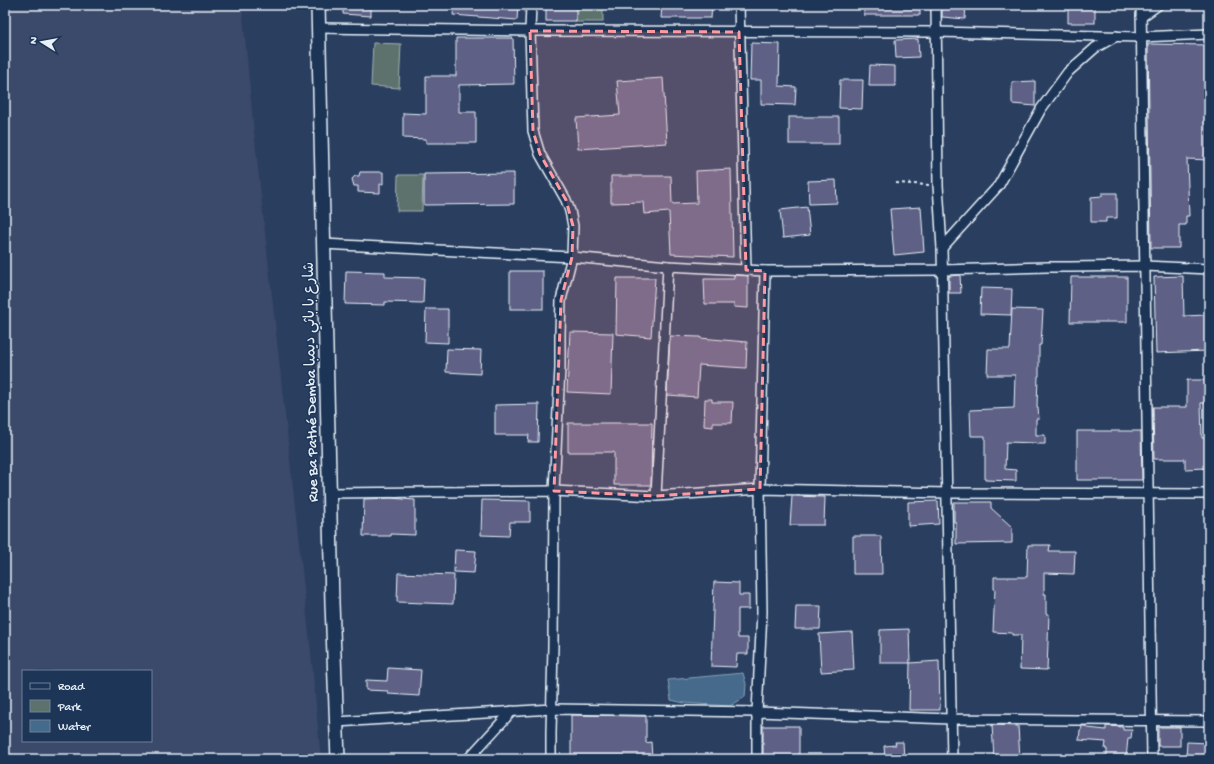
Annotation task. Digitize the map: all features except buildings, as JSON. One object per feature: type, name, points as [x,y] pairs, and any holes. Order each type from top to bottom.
[{"type":"street","name":"Rue Ba Pathé Demba شارع با باثي ديمبا","points":[[318,5],[329,493],[338,759]]},
{"type":"street","points":[[531,5],[530,31],[533,131],[540,154],[566,200],[573,226],[572,257],[562,300],[560,334],[560,368],[554,491],[551,759]]},
{"type":"street","points":[[739,5],[746,270]]},
{"type":"street","points":[[936,5],[938,185],[942,248],[952,759]]},
{"type":"street","points":[[1141,5],[1140,37],[1152,759]]},
{"type":"street","points":[[1141,17],[1158,5]]},
{"type":"street","points":[[318,28],[530,31],[937,32],[1140,37],[1209,34]]},
{"type":"street","points":[[942,248],[999,185],[1040,109],[1068,72],[1095,48],[1116,36]]},
{"type":"street","points":[[323,244],[572,257],[668,266],[765,271],[942,270],[1145,266],[1209,269]]},
{"type":"street","points":[[656,496],[668,266]]},
{"type":"street","points":[[757,759],[757,712],[762,612],[760,489],[765,271]]},
{"type":"street","points":[[329,493],[554,491],[656,496],[760,489],[947,494],[1209,494]]},
{"type":"street","points":[[336,722],[552,709],[757,712],[951,719],[1209,721]]},
{"type":"street","points":[[468,759],[512,711]]},
{"type":"path","points":[[896,183],[938,185]]},
{"type":"highlighted area","points":[[530,31],[739,32],[746,270],[765,271],[760,489],[656,496],[554,491],[561,300],[572,257],[573,226],[566,200],[540,154],[533,131]]},
{"type":"shaded area","points":[[5,5],[242,5],[253,121],[311,652],[321,759],[5,759]]},
{"type":"green space","points":[[576,5],[603,5],[603,22],[576,22]]},
{"type":"green space","points":[[373,43],[401,44],[399,88],[371,86]]},
{"type":"green space","points":[[398,175],[423,175],[422,211],[397,211]]},
{"type":"water","points":[[743,673],[746,684],[745,697],[730,706],[684,703],[671,700],[668,680]]}]
